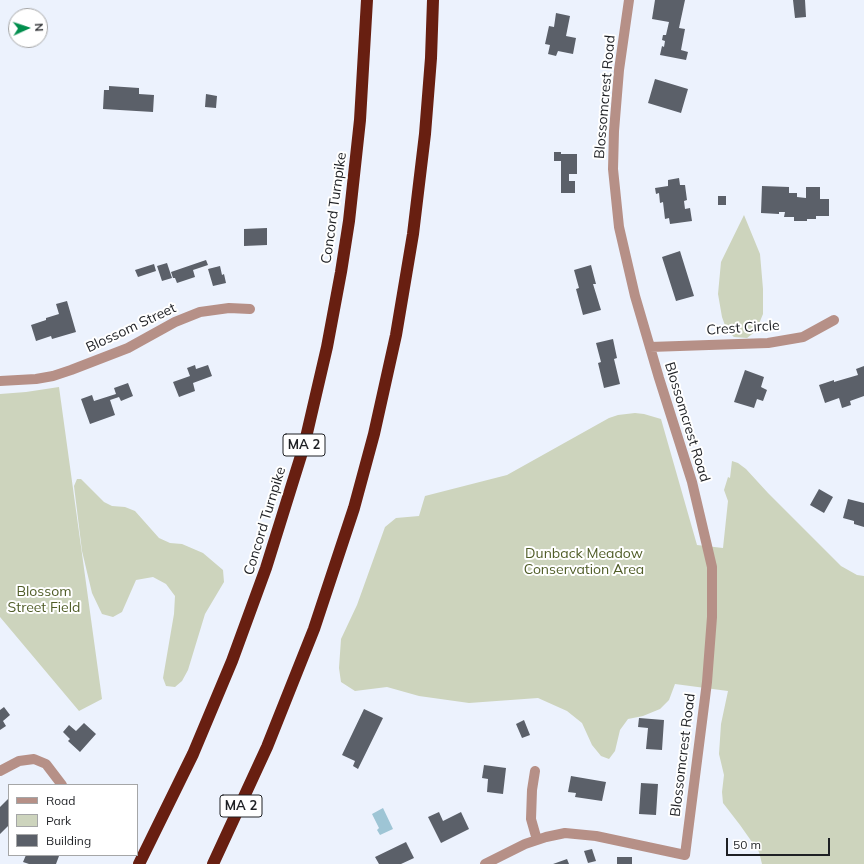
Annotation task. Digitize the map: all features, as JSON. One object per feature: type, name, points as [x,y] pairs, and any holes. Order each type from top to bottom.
[{"type":"highway","name":"Concord Turnpike","points":[[139,864],[190,760],[230,667],[266,568],[304,446],[329,334],[349,221],[360,120],[367,0]]},
{"type":"highway","name":"MA 2","points":[[213,864],[267,747],[314,629],[354,508],[374,434],[395,341],[413,234],[427,109],[433,0]]},
{"type":"street","name":"Blossomcrest Road","points":[[537,840],[565,833],[588,835],[685,855],[707,682],[712,617],[712,567],[692,482],[635,296],[619,227],[613,169],[614,131],[619,70],[629,0]]},
{"type":"street","name":"Blossom Street","points":[[0,381],[40,378],[67,372],[128,348],[179,320],[200,312],[229,308],[250,309]]},
{"type":"street","name":"Crest Circle","points":[[650,347],[768,343],[803,337],[834,320]]},
{"type":"street","points":[[0,771],[19,761],[29,759],[38,760],[46,764],[61,784]]},
{"type":"street","points":[[485,864],[525,844],[537,840],[531,819],[532,790],[535,771]]},
{"type":"green space","points":[[744,215],[760,254],[763,289],[763,314],[756,331],[747,338],[734,337],[727,331],[722,317],[718,294],[721,262]]},
{"type":"green space","name":"Blossom Street Field","points":[[59,387],[102,699],[79,711],[0,617],[0,394]]},
{"type":"green space","name":"Dunback Meadow Conservation Area","points":[[635,413],[661,419],[697,545],[723,548],[728,501],[724,490],[728,477],[730,478],[732,461],[738,463],[746,469],[841,566],[857,575],[864,576],[864,864],[762,864],[759,852],[723,803],[722,792],[724,775],[719,754],[721,724],[728,691],[675,684],[669,700],[660,709],[643,716],[628,719],[620,730],[615,751],[609,759],[601,756],[592,745],[582,723],[567,711],[538,698],[469,703],[419,696],[387,687],[355,691],[341,682],[339,668],[341,639],[357,605],[385,527],[396,518],[419,516],[425,496],[507,475],[609,418],[618,415]]},
{"type":"green space","points":[[77,479],[81,479],[104,502],[112,506],[125,507],[135,511],[159,538],[170,543],[182,544],[203,553],[223,570],[224,582],[205,614],[188,670],[182,681],[175,687],[166,686],[163,678],[174,614],[175,596],[166,584],[153,577],[136,580],[122,612],[113,617],[102,614],[92,593],[82,551],[74,486]]},
{"type":"water","points":[[383,808],[393,829],[380,835],[377,830],[379,828],[372,814]]},
{"type":"building","points":[[655,0],[685,0],[679,28],[685,29],[681,50],[688,52],[686,60],[660,55],[665,41],[662,40],[663,35],[666,35],[669,22],[652,19]]},
{"type":"building","points":[[793,0],[805,0],[806,17],[795,18]]},
{"type":"building","points":[[556,13],[570,16],[566,36],[576,38],[573,54],[558,51],[556,56],[548,54],[550,45],[545,44],[549,26],[554,27]]},
{"type":"building","points":[[655,79],[688,89],[681,113],[648,103]]},
{"type":"building","points":[[109,86],[139,88],[139,94],[154,95],[153,112],[103,109],[104,90],[109,90]]},
{"type":"building","points":[[206,94],[217,96],[216,108],[205,107]]},
{"type":"building","points":[[554,152],[561,152],[561,154],[577,154],[577,174],[569,174],[569,181],[575,181],[575,193],[561,193],[561,161],[554,161]]},
{"type":"building","points":[[679,178],[680,185],[685,185],[687,200],[684,201],[685,209],[690,208],[692,221],[670,224],[669,218],[665,219],[663,202],[660,203],[659,193],[656,194],[655,188],[668,186],[668,180]]},
{"type":"building","points":[[762,186],[789,187],[789,193],[797,193],[797,197],[806,198],[806,187],[820,187],[820,199],[829,199],[829,216],[816,216],[816,219],[807,219],[807,221],[794,221],[794,217],[784,217],[785,212],[779,212],[779,214],[761,213]]},
{"type":"building","points":[[718,196],[726,196],[726,205],[718,205]]},
{"type":"building","points":[[267,228],[267,245],[244,246],[244,229]]},
{"type":"building","points":[[680,251],[694,296],[676,301],[662,257]]},
{"type":"building","points":[[206,260],[208,265],[193,270],[195,277],[177,283],[175,278],[173,278],[171,272]]},
{"type":"building","points":[[167,263],[172,278],[162,281],[157,266]]},
{"type":"building","points":[[154,264],[156,271],[138,277],[135,270]]},
{"type":"building","points":[[591,265],[596,284],[593,284],[601,310],[583,315],[576,289],[579,288],[574,270]]},
{"type":"building","points":[[220,266],[226,283],[213,286],[208,269]]},
{"type":"building","points":[[67,301],[76,332],[52,339],[51,336],[36,341],[31,325],[59,314],[56,304]]},
{"type":"building","points":[[613,339],[617,358],[614,359],[620,384],[604,388],[598,363],[601,362],[596,343]]},
{"type":"building","points":[[195,365],[196,369],[208,365],[212,376],[193,383],[195,391],[179,397],[173,382],[190,376],[187,368]]},
{"type":"building","points":[[864,366],[864,396],[850,401],[851,405],[842,408],[839,398],[825,403],[819,385],[858,375],[856,369]]},
{"type":"building","points":[[745,370],[764,377],[761,387],[767,390],[763,401],[757,399],[754,408],[734,402]]},
{"type":"building","points":[[128,383],[133,396],[121,401],[119,397],[110,400],[115,415],[90,424],[81,399],[92,395],[94,401],[116,394],[114,388]]},
{"type":"building","points":[[819,489],[833,497],[824,513],[810,505]]},
{"type":"building","points":[[848,499],[864,503],[864,527],[854,524],[854,521],[843,518]]},
{"type":"building","points":[[4,707],[10,715],[3,721],[6,726],[0,730],[0,710]]},
{"type":"building","points":[[364,709],[383,718],[358,769],[353,766],[355,761],[342,755]]},
{"type":"building","points":[[639,718],[664,720],[662,750],[646,749],[648,728],[638,727]]},
{"type":"building","points":[[524,720],[530,735],[522,738],[516,724]]},
{"type":"building","points":[[84,723],[96,734],[80,752],[68,741],[70,739],[63,732],[69,725],[76,731]]},
{"type":"building","points":[[484,765],[506,768],[503,794],[487,792],[488,779],[482,778]]},
{"type":"building","points":[[571,776],[606,782],[602,801],[575,797],[576,793],[568,792]]},
{"type":"building","points":[[641,783],[658,784],[656,815],[639,814]]},
{"type":"building","points":[[8,799],[8,826],[0,834],[0,807]]},
{"type":"building","points":[[439,812],[443,821],[461,812],[469,829],[441,843],[428,817]]},
{"type":"building","points":[[406,842],[414,858],[401,864],[379,864],[375,857]]},
{"type":"building","points":[[592,849],[596,861],[588,863],[584,851]]},
{"type":"building","points":[[26,856],[59,856],[56,864],[29,864],[23,862]]},
{"type":"building","points":[[617,857],[632,857],[632,864],[617,864]]},
{"type":"building","points":[[567,859],[569,864],[553,864]]}]
